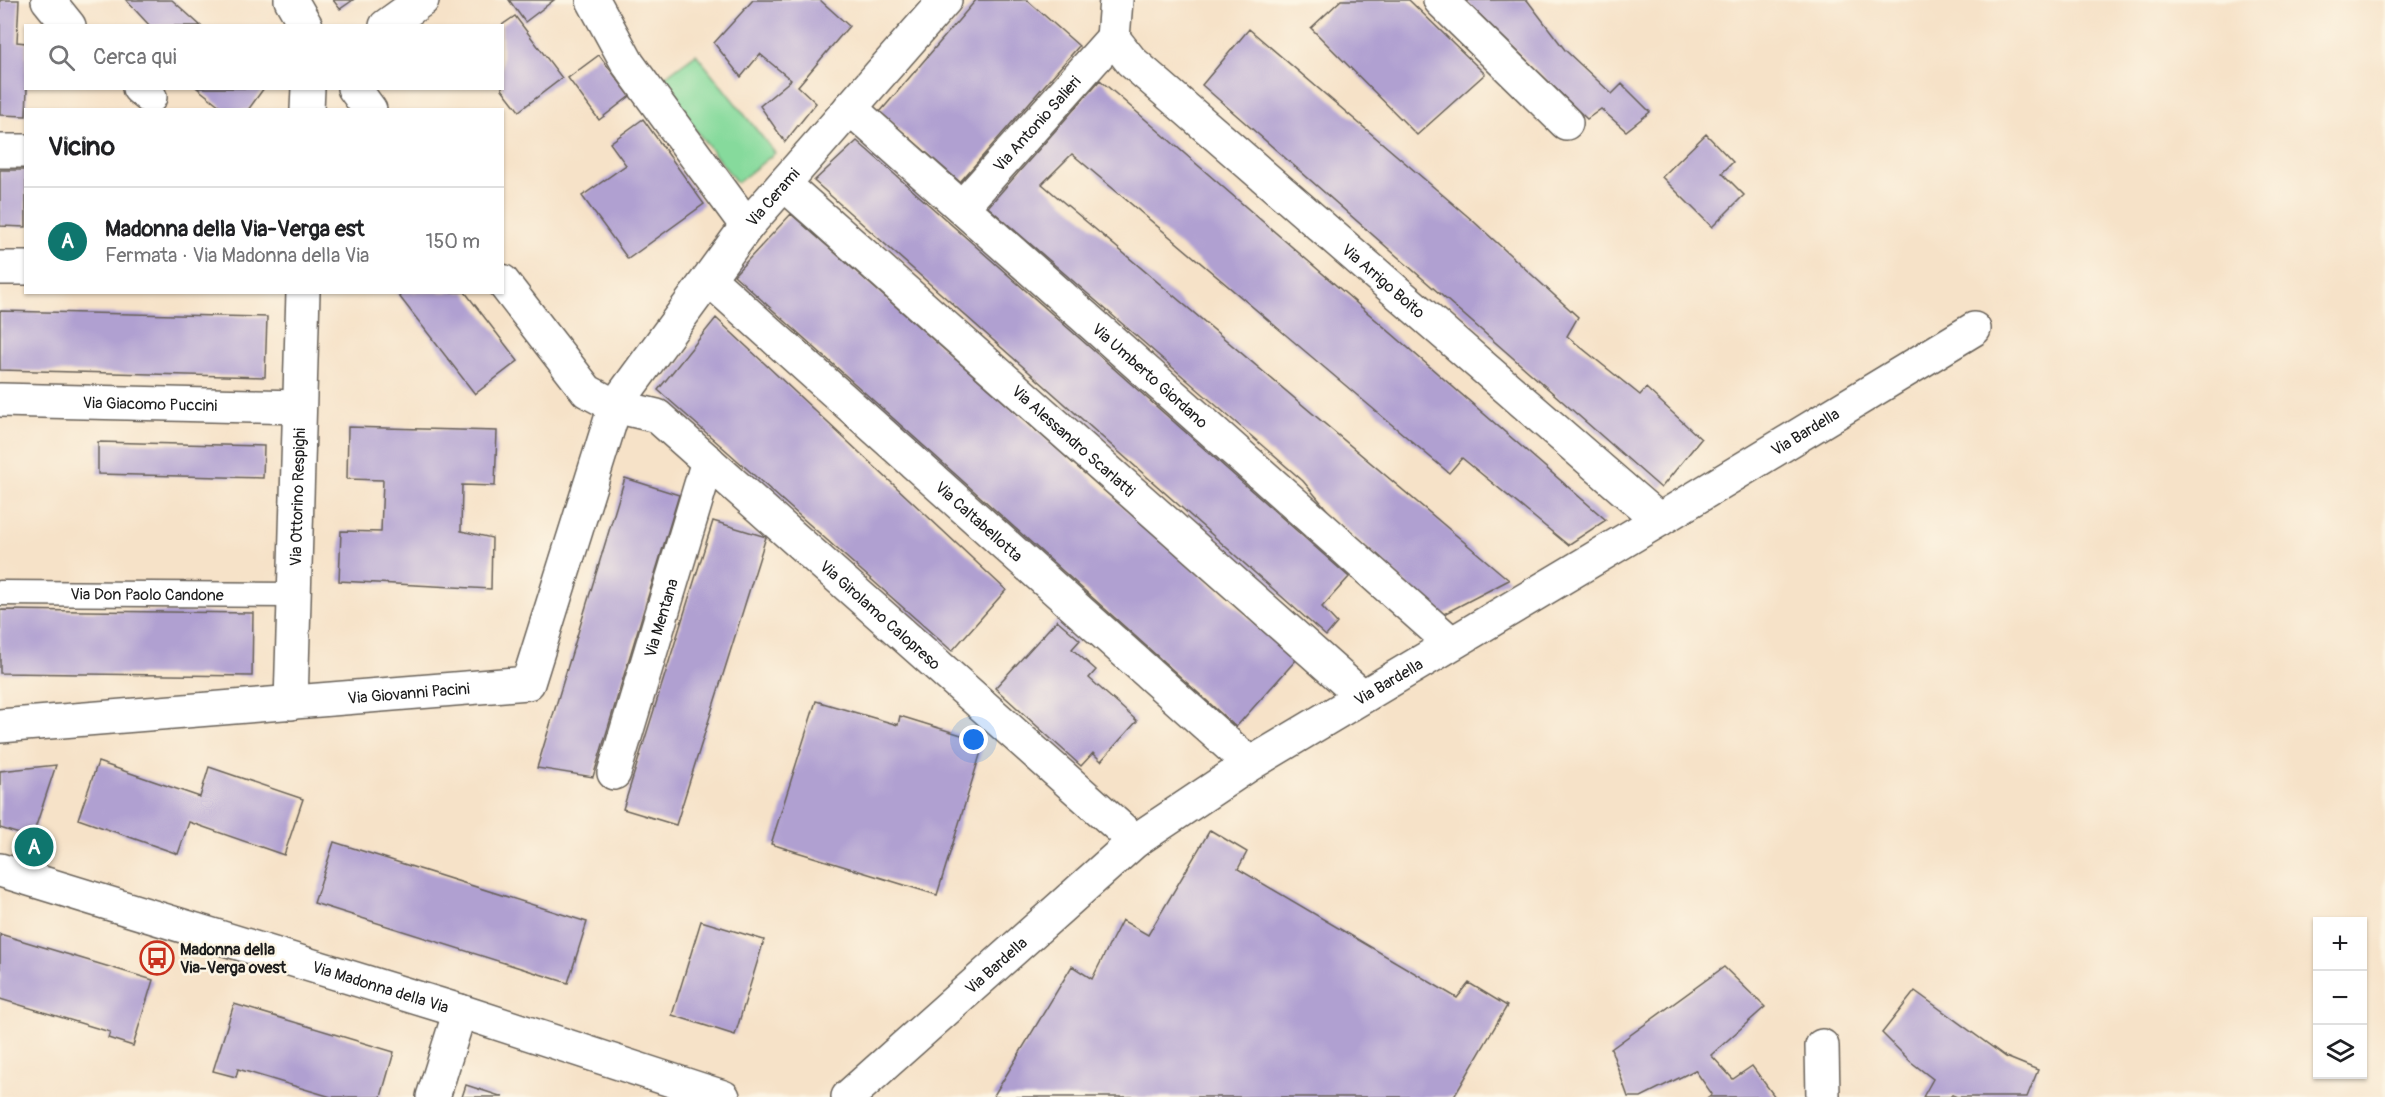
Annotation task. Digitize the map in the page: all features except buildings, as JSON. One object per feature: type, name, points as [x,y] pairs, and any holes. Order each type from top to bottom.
[{"type":"street","points":[[48,0],[67,24]]},
{"type":"street","points":[[291,0],[305,24]]},
{"type":"street","points":[[389,24],[422,0]]},
{"type":"street","points":[[593,0],[628,64],[747,226]]},
{"type":"street","name":"Via Cerami","points":[[615,406],[747,226],[945,0]]},
{"type":"street","points":[[1113,38],[1116,0]]},
{"type":"street","points":[[1440,0],[1566,123]]},
{"type":"street","name":"Via Antonio Salieri","points":[[962,207],[1113,38]]},
{"type":"street","name":"Via Arrigo Boito","points":[[1113,38],[1131,61],[1659,520]]},
{"type":"street","points":[[307,108],[308,90]]},
{"type":"street","points":[[355,90],[369,108]]},
{"type":"street","name":"Via Umberto Giordano","points":[[850,108],[1451,644]]},
{"type":"street","points":[[0,151],[24,151]]},
{"type":"street","name":"Via Alessandro Scarlatti","points":[[784,184],[1362,696]]},
{"type":"street","points":[[0,268],[24,268]]},
{"type":"street","name":"Via Caltabellotta","points":[[709,279],[1250,764]]},
{"type":"street","name":"Via Girolamo Calopreso","points":[[504,284],[587,391],[615,406],[657,416],[1135,841]]},
{"type":"street","name":"Via Ottorino Respighi","points":[[291,703],[303,294]]},
{"type":"street","name":"Via Bardella","points":[[848,1097],[1135,841],[1250,764],[1974,329]]},
{"type":"street","name":"Via Giacomo Puccini","points":[[0,400],[299,407]]},
{"type":"street","name":"Via Giovanni Pacini","points":[[0,726],[528,683],[615,406]]},
{"type":"street","name":"Via Mentana","points":[[614,773],[708,461]]},
{"type":"street","name":"Via Don Paolo Candone","points":[[0,593],[294,595]]},
{"type":"street","name":"Via Madonna della Via","points":[[0,870],[460,1011],[723,1097]]},
{"type":"street","points":[[433,1097],[460,1011]]},
{"type":"street","points":[[1822,1046],[1823,1097]]},
{"type":"green space","points":[[696,54],[775,153],[737,183],[658,82]]},
{"type":"place","name":"Madonna della Via-Verga est","points":[[34,847]]},
{"type":"place","name":"Madonna della Via-Verga ovest","points":[[157,958]]}]
